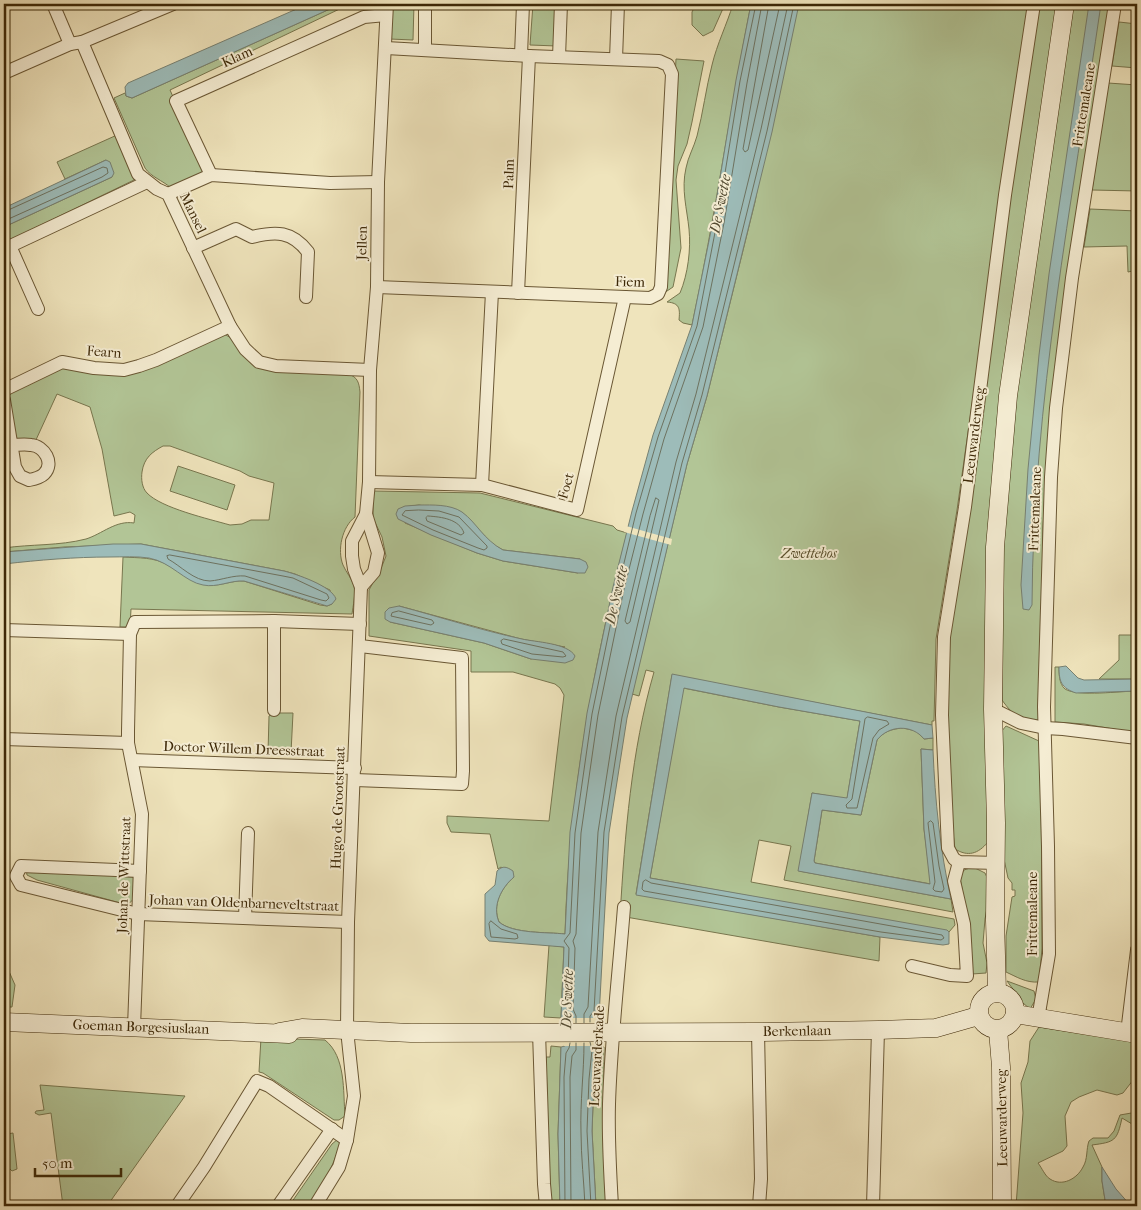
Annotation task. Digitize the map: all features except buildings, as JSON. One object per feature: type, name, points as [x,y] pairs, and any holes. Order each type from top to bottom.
[{"type":"main road","name":"Leeuwarderweg","points":[[997,992],[995,920],[997,863],[993,708],[995,547],[1008,396],[1065,4]]},
{"type":"main road","points":[[997,992],[1005,994],[1011,999],[1015,1014],[1009,1025],[998,1030],[988,1028],[982,1023],[978,1016],[978,1007],[982,999],[989,994],[997,992]]},
{"type":"main road","points":[[1015,1014],[1132,1033]]},
{"type":"main road","name":"Berkenlaan","points":[[605,1032],[758,1032],[936,1028],[978,1016]]},
{"type":"main road","name":"Goeman Borgesiuslaan","points":[[4,1022],[279,1032],[302,1028],[347,1034],[605,1032]]},
{"type":"main road","name":"Leeuwarderweg","points":[[998,1030],[1002,1067],[1002,1206]]},
{"type":"street","name":"Mansel","points":[[53,4],[76,43],[138,174],[147,182],[168,194],[230,326],[245,349],[259,362],[276,366],[370,370]]},
{"type":"street","points":[[4,73],[173,4]]},
{"type":"street","points":[[425,4],[425,50]]},
{"type":"street","points":[[523,4],[526,56]]},
{"type":"street","points":[[559,57],[561,4]]},
{"type":"street","points":[[616,59],[618,4]]},
{"type":"street","name":"Leeuwarderweg","points":[[959,862],[954,859],[948,848],[942,715],[944,637],[965,508],[1004,205],[1034,4]]},
{"type":"street","name":"Frittemaleane","points":[[1038,1019],[1049,954],[1044,707],[1051,477],[1056,408],[1072,278],[1115,4]]},
{"type":"street","name":"Jellen","points":[[369,482],[370,370],[376,287],[378,182],[387,10]]},
{"type":"street","name":"Klam","points":[[211,175],[176,100],[364,17],[387,10]]},
{"type":"street","name":"Fiem","points":[[376,287],[650,298],[658,294],[661,287],[672,74],[668,65],[659,61],[386,48]]},
{"type":"street","name":"Palm","points":[[518,293],[526,56]]},
{"type":"street","points":[[168,194],[211,175],[330,183],[378,182]]},
{"type":"street","points":[[38,309],[7,248],[147,182]]},
{"type":"street","points":[[193,248],[236,229],[252,237],[269,233],[289,235],[300,242],[308,252],[306,297]]},
{"type":"street","points":[[482,485],[492,292]]},
{"type":"street","name":"Foet","points":[[369,482],[482,485],[577,510],[625,297]]},
{"type":"street","name":"Fearn","points":[[4,390],[62,362],[94,368],[124,370],[139,366],[230,326]]},
{"type":"street","points":[[4,400],[11,445]]},
{"type":"street","name":"Hugo de Grootstraat","points":[[315,1206],[339,1167],[347,1140],[354,1096],[347,1034],[348,922],[361,587],[354,569],[352,541],[366,514],[369,482]]},
{"type":"street","name":"Hugo de Grootstraat","points":[[361,587],[374,572],[378,553],[366,514]]},
{"type":"street","points":[[4,630],[130,634],[135,622],[274,621],[360,624]]},
{"type":"street","points":[[274,621],[274,710]]},
{"type":"street","name":"Johan de Wittstraat","points":[[130,634],[128,743],[142,814],[134,1027]]},
{"type":"street","name":"Doctor Willem Dreesstraat","points":[[132,760],[355,774],[462,784],[462,658],[360,646]]},
{"type":"street","points":[[993,708],[1021,723],[1045,728],[1137,738]]},
{"type":"street","points":[[4,738],[128,743]]},
{"type":"street","points":[[245,918],[248,833]]},
{"type":"street","points":[[912,966],[950,975],[967,976],[964,924],[954,881],[959,862],[997,863]]},
{"type":"street","name":"Johan van Oldenbarneveltstraat","points":[[140,871],[21,866],[16,876],[21,885],[138,914],[348,922]]},
{"type":"street","name":"Leeuwarderkade","points":[[612,1206],[605,1032],[624,907]]},
{"type":"street","points":[[1132,1033],[1137,950]]},
{"type":"street","points":[[873,1206],[878,1030]]},
{"type":"street","points":[[539,1032],[546,1206]]},
{"type":"street","points":[[758,1032],[761,1179],[758,1206]]},
{"type":"street","points":[[177,1206],[204,1167],[257,1081],[269,1086],[347,1140]]},
{"type":"street","points":[[278,1206],[332,1129]]},
{"type":"green space","points":[[341,4],[350,4],[170,90],[206,171],[171,188],[147,171],[114,98],[125,93],[126,96],[132,98]]},
{"type":"green space","points":[[391,4],[414,4],[413,40],[390,39]]},
{"type":"green space","points":[[533,4],[559,4],[557,46],[530,45]]},
{"type":"green space","points":[[696,4],[725,4],[713,31],[703,36],[692,25],[692,12]]},
{"type":"green space","points":[[733,4],[751,4],[692,325],[679,320],[677,305],[667,302],[680,293],[687,270],[690,237],[684,191],[685,176],[688,160],[697,136],[714,57]]},
{"type":"green space","name":"Zwettebos","points":[[791,4],[1029,4],[957,510],[936,639],[934,721],[932,721],[932,725],[672,675],[636,894],[880,937],[879,961],[620,916],[624,855],[634,763],[654,672],[646,670],[639,696],[632,694],[687,464],[707,396],[755,202]]},
{"type":"green space","points":[[1038,4],[1059,4],[1002,392],[988,842],[977,852],[964,853],[955,849],[950,809],[945,674],[982,390]]},
{"type":"green space","points":[[1073,4],[1110,4],[1047,450],[1043,528],[1040,720],[1027,719],[1014,714],[1002,700],[1003,540],[1016,394]]},
{"type":"green space","points":[[1119,22],[1137,24],[1137,68],[1112,66]]},
{"type":"green space","points":[[676,59],[704,61],[687,144],[678,166],[676,180],[681,248],[673,287],[664,293]]},
{"type":"green space","points":[[1108,83],[1137,85],[1137,191],[1092,190]]},
{"type":"green space","points":[[117,135],[134,175],[134,180],[4,243],[4,227],[112,177],[106,160],[65,179],[57,162]]},
{"type":"green space","points":[[1090,209],[1137,211],[1137,270],[1128,272],[1127,246],[1084,247]]},
{"type":"green space","points":[[224,334],[233,339],[244,355],[348,374],[356,379],[360,392],[355,517],[344,533],[341,546],[341,559],[354,586],[355,596],[352,614],[131,609],[130,627],[120,627],[123,557],[146,558],[157,561],[204,584],[214,585],[244,581],[320,605],[327,606],[332,604],[330,590],[295,574],[141,544],[4,552],[4,548],[66,543],[86,539],[115,525],[134,523],[135,515],[130,512],[114,516],[102,449],[90,407],[57,394],[35,442],[13,438],[9,394],[63,368],[110,375]],"holes":[[[163,446],[170,446],[249,476],[274,483],[269,520],[251,520],[242,524],[230,525],[174,508],[147,493],[143,486],[143,467],[152,453]]]},
{"type":"green space","points":[[178,466],[235,485],[227,510],[170,491]]},
{"type":"green space","points":[[373,491],[480,493],[613,526],[617,530],[627,533],[593,682],[577,782],[567,883],[565,934],[521,931],[499,922],[497,903],[499,897],[505,886],[514,877],[501,867],[498,869],[490,834],[451,832],[447,823],[447,816],[549,821],[564,695],[555,684],[513,672],[471,672],[471,651],[369,636],[369,590],[386,556],[382,537],[373,518]],"holes":[[[419,505],[463,513],[492,544],[503,550],[580,559],[578,573],[503,561],[477,553],[405,523],[403,507]],[[399,606],[521,639],[565,647],[531,659],[484,643],[390,622]]]},
{"type":"green space","points":[[1119,635],[1137,635],[1137,679],[1099,679],[1119,660]]},
{"type":"green space","points":[[1055,667],[1059,667],[1063,687],[1071,691],[1089,693],[1137,691],[1137,733],[1084,724],[1055,722]]},
{"type":"green space","points":[[683,688],[860,721],[847,799],[812,793],[799,871],[951,899],[953,912],[784,880],[791,846],[759,840],[751,882],[954,919],[955,925],[949,932],[650,878]]},
{"type":"green space","points":[[273,713],[293,713],[291,753],[268,753],[269,716]]},
{"type":"green space","points":[[1006,726],[1039,741],[1041,746],[1042,948],[1039,982],[1026,981],[1006,972],[1006,936],[1012,897],[1015,896],[1015,890],[1012,890],[1012,883],[1008,878],[1004,859],[1001,732]]},
{"type":"green space","points":[[903,728],[916,731],[924,739],[933,738],[933,750],[921,749],[924,829],[931,884],[815,863],[822,810],[861,815],[877,740],[888,731]]},
{"type":"green space","points":[[973,867],[985,873],[991,887],[983,943],[987,963],[986,973],[972,974],[970,933],[960,877],[964,870]]},
{"type":"green space","points":[[26,869],[133,877],[136,890],[132,901],[124,904],[37,880],[27,875]]},
{"type":"green space","points":[[549,945],[564,947],[561,1018],[544,1017]]},
{"type":"green space","points":[[4,960],[15,985],[12,1007],[4,1007]]},
{"type":"green space","points":[[1007,981],[1034,991],[1036,999],[1030,1009],[1023,1003]]},
{"type":"green space","points":[[1039,1027],[1137,1042],[1137,1075],[1123,1093],[1117,1095],[1097,1090],[1071,1102],[1065,1116],[1067,1146],[1063,1151],[1038,1163],[1050,1179],[1064,1182],[1073,1178],[1086,1161],[1089,1141],[1093,1138],[1108,1138],[1114,1131],[1120,1115],[1137,1112],[1137,1127],[1122,1118],[1114,1139],[1106,1143],[1092,1145],[1102,1167],[1106,1206],[1016,1206],[1023,1113],[1021,1083],[1028,1062],[1030,1041]]},
{"type":"green space","points":[[261,1038],[325,1040],[332,1047],[340,1065],[345,1116],[339,1120],[334,1120],[259,1072]]},
{"type":"green space","points":[[551,1046],[561,1047],[558,1134],[560,1206],[550,1206],[546,1057],[550,1057]]},
{"type":"green space","points":[[597,1047],[604,1047],[606,1206],[596,1206],[592,1131]]},
{"type":"green space","points":[[40,1085],[185,1096],[107,1206],[63,1206],[51,1113],[39,1115],[35,1113],[36,1111],[44,1110]]},
{"type":"green space","points":[[13,1133],[17,1169],[12,1171],[6,1165],[4,1142],[7,1134]]},
{"type":"green space","points":[[338,1139],[341,1144],[313,1206],[289,1206],[332,1144]]},
{"type":"water","points":[[308,4],[341,4],[132,98],[126,96],[125,87],[128,83]]},
{"type":"water","name":"De Swette","points":[[751,4],[799,4],[772,132],[707,396],[687,464],[627,718],[609,833],[599,1017],[595,1017],[595,1046],[597,1047],[592,1131],[596,1206],[560,1206],[558,1134],[561,1047],[565,1046],[565,1018],[561,1018],[564,947],[489,941],[485,936],[485,894],[495,885],[497,871],[503,867],[509,868],[513,871],[514,877],[505,886],[497,904],[499,922],[521,931],[565,934],[570,832],[587,713],[613,587],[632,511],[653,435],[692,325],[713,221],[736,80]]},
{"type":"water","points":[[1089,4],[1101,4],[1056,303],[1039,454],[1034,529],[1032,605],[1029,610],[1023,609],[1021,585],[1028,469],[1039,355],[1049,274]]},
{"type":"water","points":[[106,160],[110,162],[114,173],[112,177],[4,227],[4,208]]},
{"type":"water","points":[[419,505],[457,509],[467,516],[490,541],[503,550],[580,559],[586,562],[588,567],[585,573],[578,573],[503,561],[431,535],[398,519],[396,514],[398,509],[405,506]]},
{"type":"water","points":[[113,544],[141,544],[284,571],[321,585],[333,594],[336,599],[327,606],[244,581],[213,586],[203,585],[190,580],[164,563],[144,557],[44,560],[4,564],[4,552]]},
{"type":"water","points":[[399,606],[491,632],[559,646],[566,648],[575,656],[573,660],[565,663],[531,659],[484,643],[390,622],[385,619],[385,612],[389,608]]},
{"type":"water","points":[[1066,666],[1078,678],[1084,680],[1137,679],[1137,691],[1076,693],[1067,689],[1060,680],[1059,667]]},
{"type":"water","points":[[672,674],[932,725],[933,738],[924,739],[913,731],[901,728],[888,731],[877,740],[861,815],[822,810],[814,861],[815,863],[930,884],[924,829],[921,749],[933,750],[939,825],[951,899],[798,871],[812,793],[847,798],[860,721],[684,688],[650,878],[947,930],[949,932],[949,944],[943,945],[880,937],[636,895]]},
{"type":"water","points":[[1102,1167],[1116,1189],[1131,1206],[1106,1206]]},
{"type":"pier","points":[[626,526],[672,539],[671,545],[624,532]]},
{"type":"pier","points":[[564,1018],[596,1018],[596,1046],[564,1046]]}]
